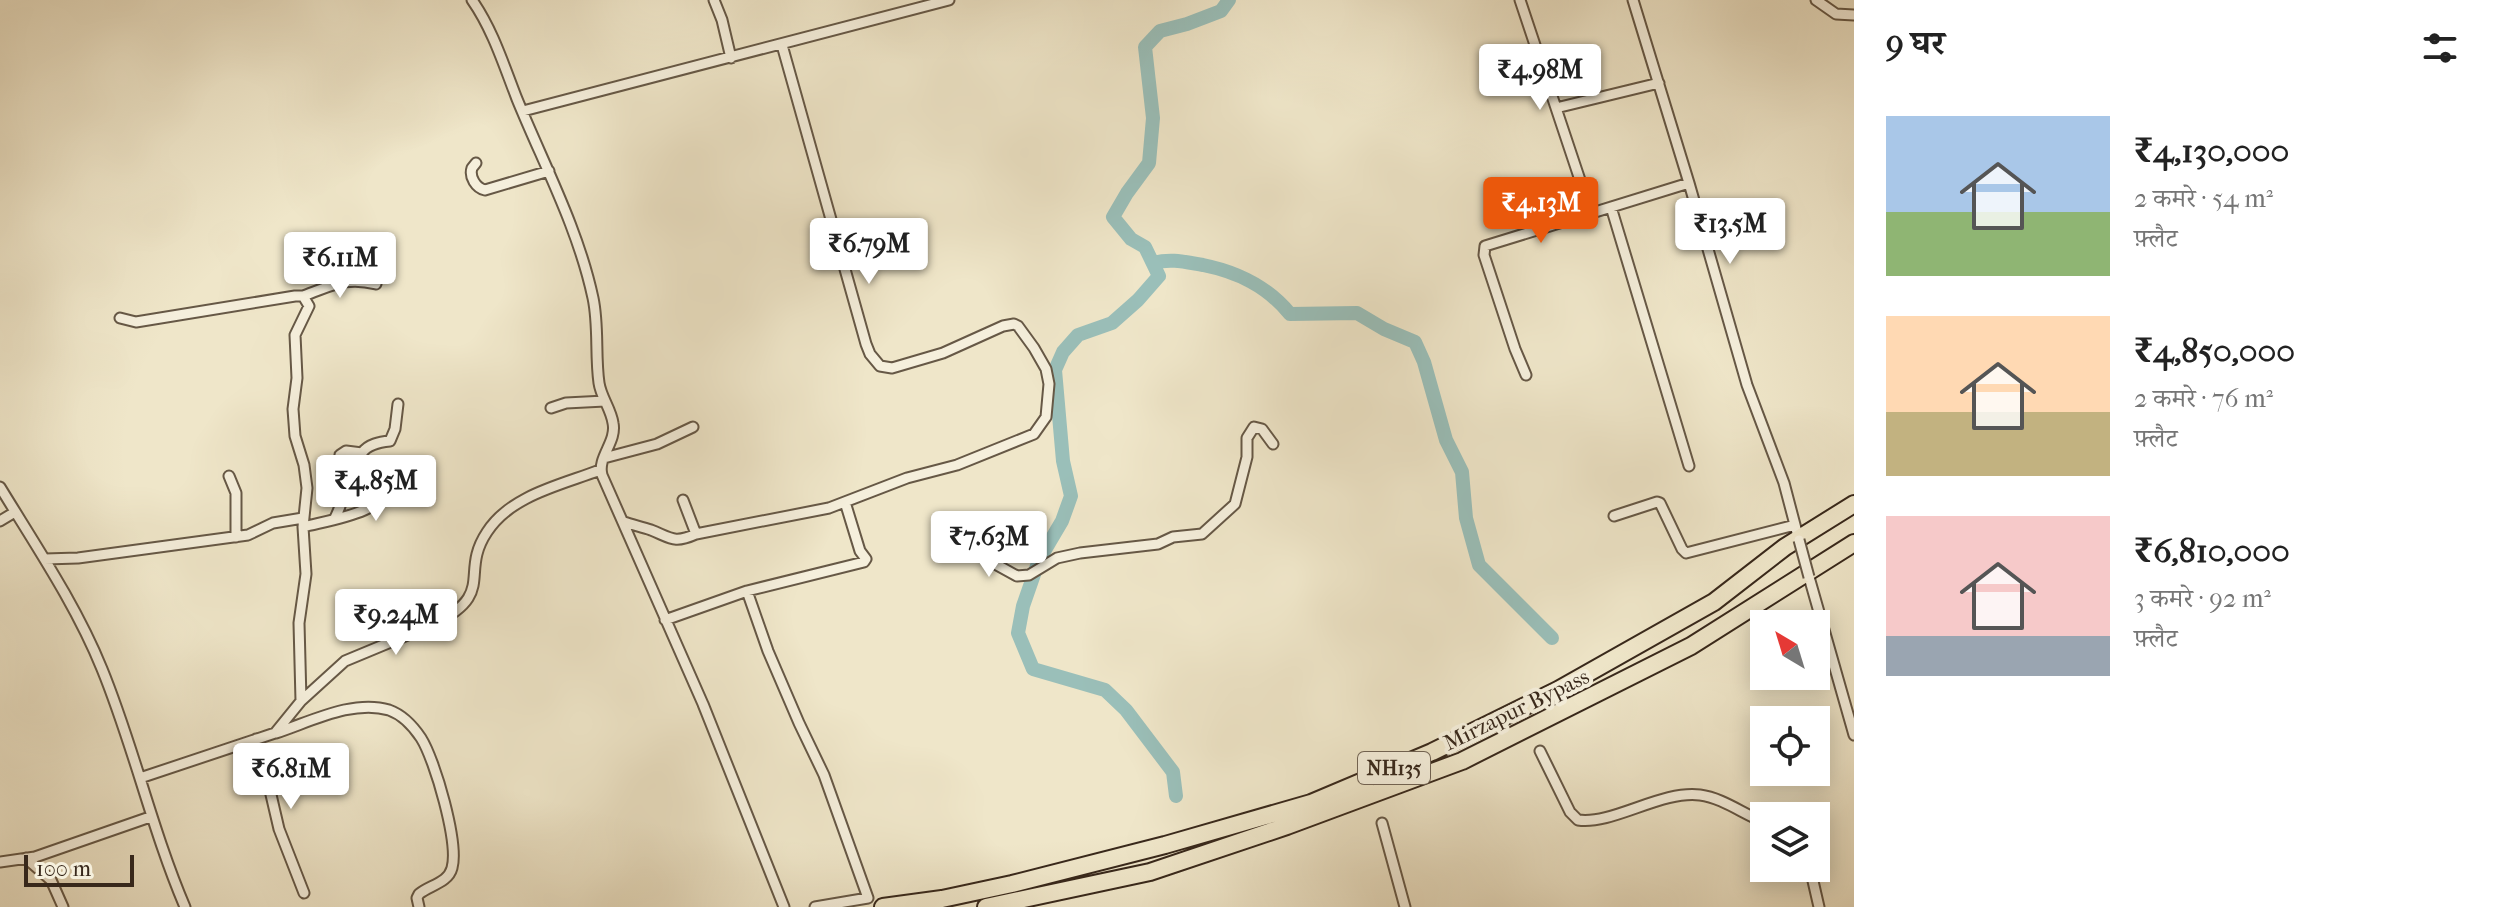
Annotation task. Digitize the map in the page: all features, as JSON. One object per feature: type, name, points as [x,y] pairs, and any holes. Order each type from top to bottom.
[{"type":"highway","name":"NH135","points":[[883,907],[942,899],[1012,884],[1311,803],[1432,752],[1558,690],[1714,602],[1785,547],[1797,532],[1854,504]]},
{"type":"highway","name":"Mirzapur Bypass","points":[[986,907],[1150,872],[1287,826],[1462,761],[1691,646],[1854,543]]},
{"type":"street","points":[[472,0],[493,37],[561,197],[593,297],[599,384],[614,427],[614,436],[600,470],[703,704],[784,907]]},
{"type":"street","points":[[714,0],[731,58]]},
{"type":"street","points":[[523,111],[949,0]]},
{"type":"street","points":[[1520,0],[1591,213]]},
{"type":"street","points":[[1633,0],[1747,385],[1784,483],[1854,735]]},
{"type":"street","points":[[1816,0],[1836,14],[1854,15]]},
{"type":"street","points":[[624,522],[677,540],[829,508],[907,478],[957,465],[1034,434],[1046,417],[1049,384],[1046,369],[1014,324],[943,353],[892,368],[880,366],[875,360],[866,344],[782,45]]},
{"type":"street","points":[[1556,108],[1659,83]]},
{"type":"street","points":[[476,163],[471,176],[477,186],[485,190],[549,171]]},
{"type":"street","points":[[1526,375],[1484,248],[1689,183]]},
{"type":"street","points":[[1611,207],[1689,466]]},
{"type":"street","points":[[120,318],[136,322],[303,296],[353,279],[376,284]]},
{"type":"street","points":[[301,701],[299,623],[306,561],[303,523],[306,475],[295,436],[293,409],[297,378],[295,335],[309,306],[303,296]]},
{"type":"street","points":[[551,408],[574,402],[605,401]]},
{"type":"street","points":[[335,518],[345,487],[340,455],[346,451],[362,453],[371,445],[390,441],[398,404]]},
{"type":"street","points":[[604,458],[657,444],[693,427]]},
{"type":"street","points":[[950,542],[979,529],[984,532],[997,565],[1017,576],[1029,575],[1057,558],[1158,544],[1173,537],[1202,534],[1235,504],[1247,457],[1247,438],[1254,427],[1262,429],[1273,444]]},
{"type":"street","points":[[275,733],[301,701],[345,661],[434,624],[468,601],[472,594],[476,560],[486,534],[516,504],[600,470]]},
{"type":"street","points":[[229,476],[236,493],[236,537]]},
{"type":"street","points":[[45,559],[78,558],[236,537],[255,533],[273,523],[303,523],[350,515],[374,506],[390,494],[393,482],[390,479]]},
{"type":"street","points":[[0,487],[45,559],[83,627],[102,669],[140,778],[150,817],[185,907]]},
{"type":"street","points":[[683,500],[696,534]]},
{"type":"street","points":[[665,620],[747,591],[865,560],[845,502]]},
{"type":"street","points":[[1614,516],[1660,503],[1686,553],[1797,532]]},
{"type":"street","points":[[0,521],[15,512]]},
{"type":"street","points":[[747,591],[786,694],[824,775],[868,898],[815,907]]},
{"type":"street","points":[[140,778],[338,713],[365,707],[391,711],[411,725],[431,757],[453,850],[451,872],[419,894],[419,907]]},
{"type":"street","points":[[256,739],[279,829],[304,893]]},
{"type":"street","points":[[1540,751],[1570,812],[1578,820],[1592,820],[1664,799],[1693,795],[1713,799],[1750,815]]},
{"type":"street","points":[[13,860],[150,817]]},
{"type":"street","points":[[1382,823],[1405,907]]},
{"type":"street","points":[[13,860],[51,880],[63,907]]},
{"type":"street","points":[[1813,882],[1819,907]]},
{"type":"waterway","points":[[1176,796],[1173,772],[1126,710],[1105,690],[1033,669],[1018,633],[1023,606],[1039,560],[1062,521],[1071,496],[1063,461],[1055,370],[1063,352],[1078,335],[1112,323],[1159,276],[1145,247],[1131,239],[1113,217],[1149,163],[1153,118],[1145,47],[1160,31],[1221,11],[1229,0]]},
{"type":"waterway","points":[[1153,263],[1178,261],[1216,268],[1262,288],[1290,314],[1357,313],[1415,342],[1424,362],[1446,440],[1462,472],[1466,518],[1479,565],[1552,638]]}]
